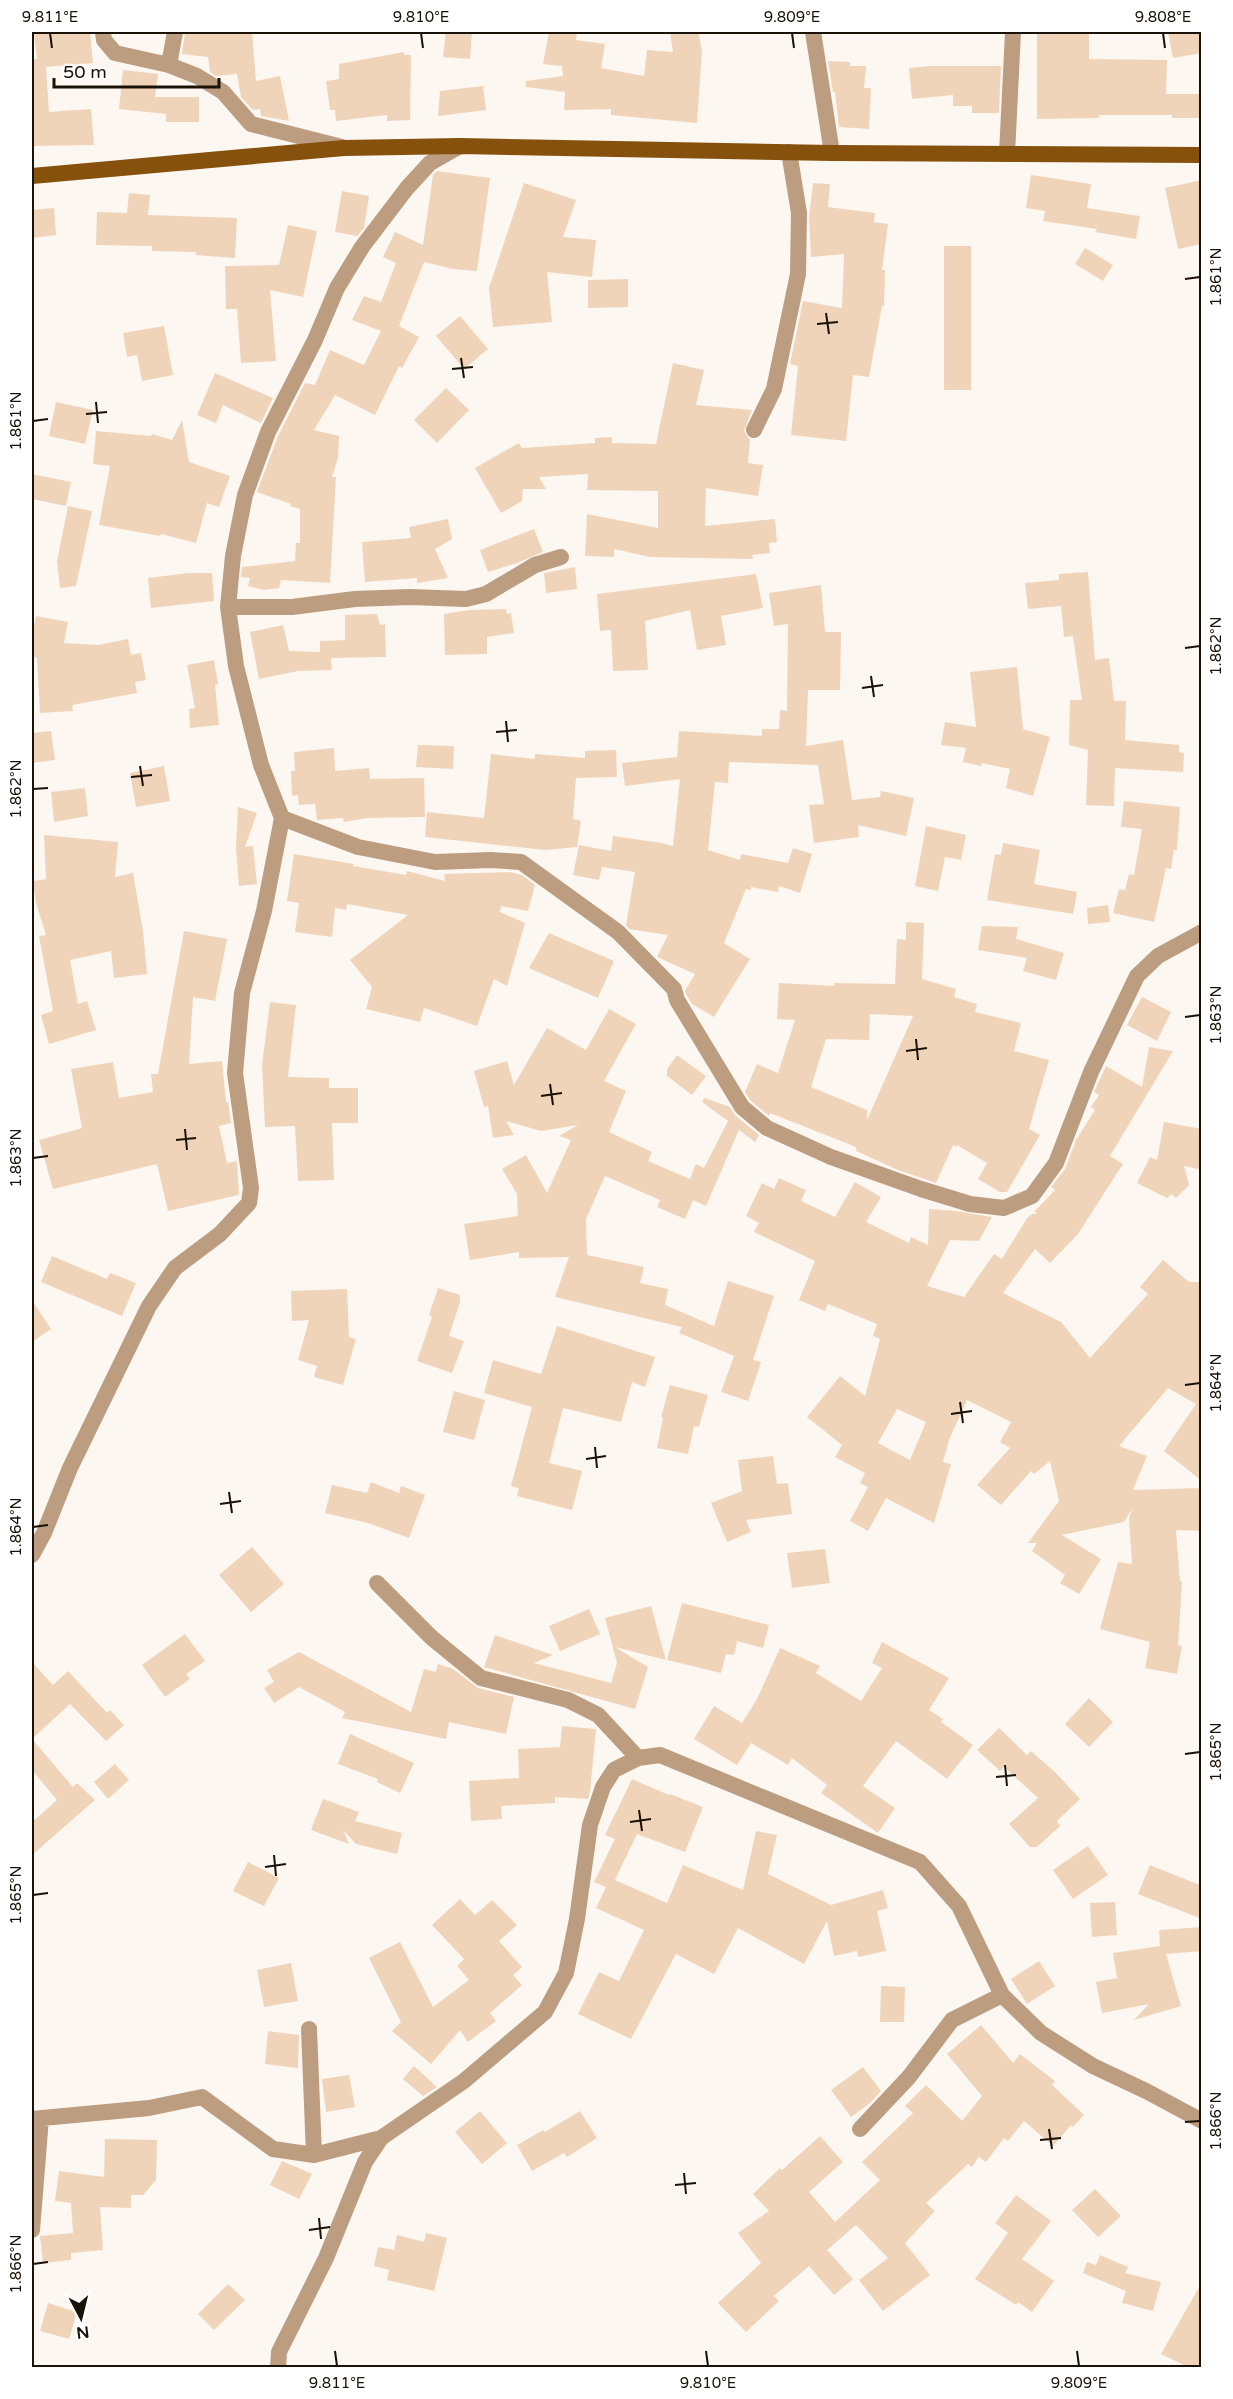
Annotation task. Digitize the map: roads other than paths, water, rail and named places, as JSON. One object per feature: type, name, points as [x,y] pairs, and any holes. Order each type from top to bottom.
[{"type":"main road","points":[[32,176],[344,148],[460,146],[832,153],[1202,155]]},
{"type":"street","points":[[103,32],[104,40],[115,53],[169,65],[197,76],[223,92],[251,124],[344,148]]},
{"type":"street","points":[[169,65],[175,32]]},
{"type":"street","points":[[813,32],[832,153]]},
{"type":"street","points":[[1007,154],[1013,32]]},
{"type":"street","points":[[32,1555],[44,1533],[70,1468],[149,1306],[175,1268],[220,1234],[249,1203],[251,1188],[235,1073],[242,993],[264,911],[282,819],[261,765],[236,666],[228,607],[233,556],[244,495],[268,432],[315,340],[338,288],[362,247],[430,163],[460,146]]},
{"type":"street","points":[[754,430],[774,390],[798,274],[799,213],[789,152]]},
{"type":"street","points":[[228,607],[292,607],[355,599],[410,597],[466,599],[486,594],[535,565],[561,557]]},
{"type":"street","points":[[282,819],[358,847],[435,862],[491,860],[521,862],[618,932],[674,989],[677,1000],[742,1107],[767,1128],[831,1157],[970,1204],[1004,1208],[1032,1196],[1056,1163],[1091,1072],[1137,976],[1158,956],[1202,932]]},
{"type":"street","points":[[377,1583],[432,1638],[481,1678],[568,1700],[598,1715],[638,1758]]},
{"type":"street","points":[[32,2230],[36,2118],[149,2108],[202,2097],[273,2149],[314,2155],[381,2138],[464,2081],[545,2012],[566,1972],[577,1919],[590,1825],[603,1787],[614,1770],[638,1758],[660,1755],[920,1862],[959,1906],[1002,1995],[1041,2033],[1084,2061],[1202,2121]]},
{"type":"street","points":[[860,2129],[909,2077],[952,2020],[1002,1995]]},
{"type":"street","points":[[309,2029],[314,2155]]},
{"type":"street","points":[[278,2367],[279,2352],[326,2258],[365,2162],[381,2138]]}]
